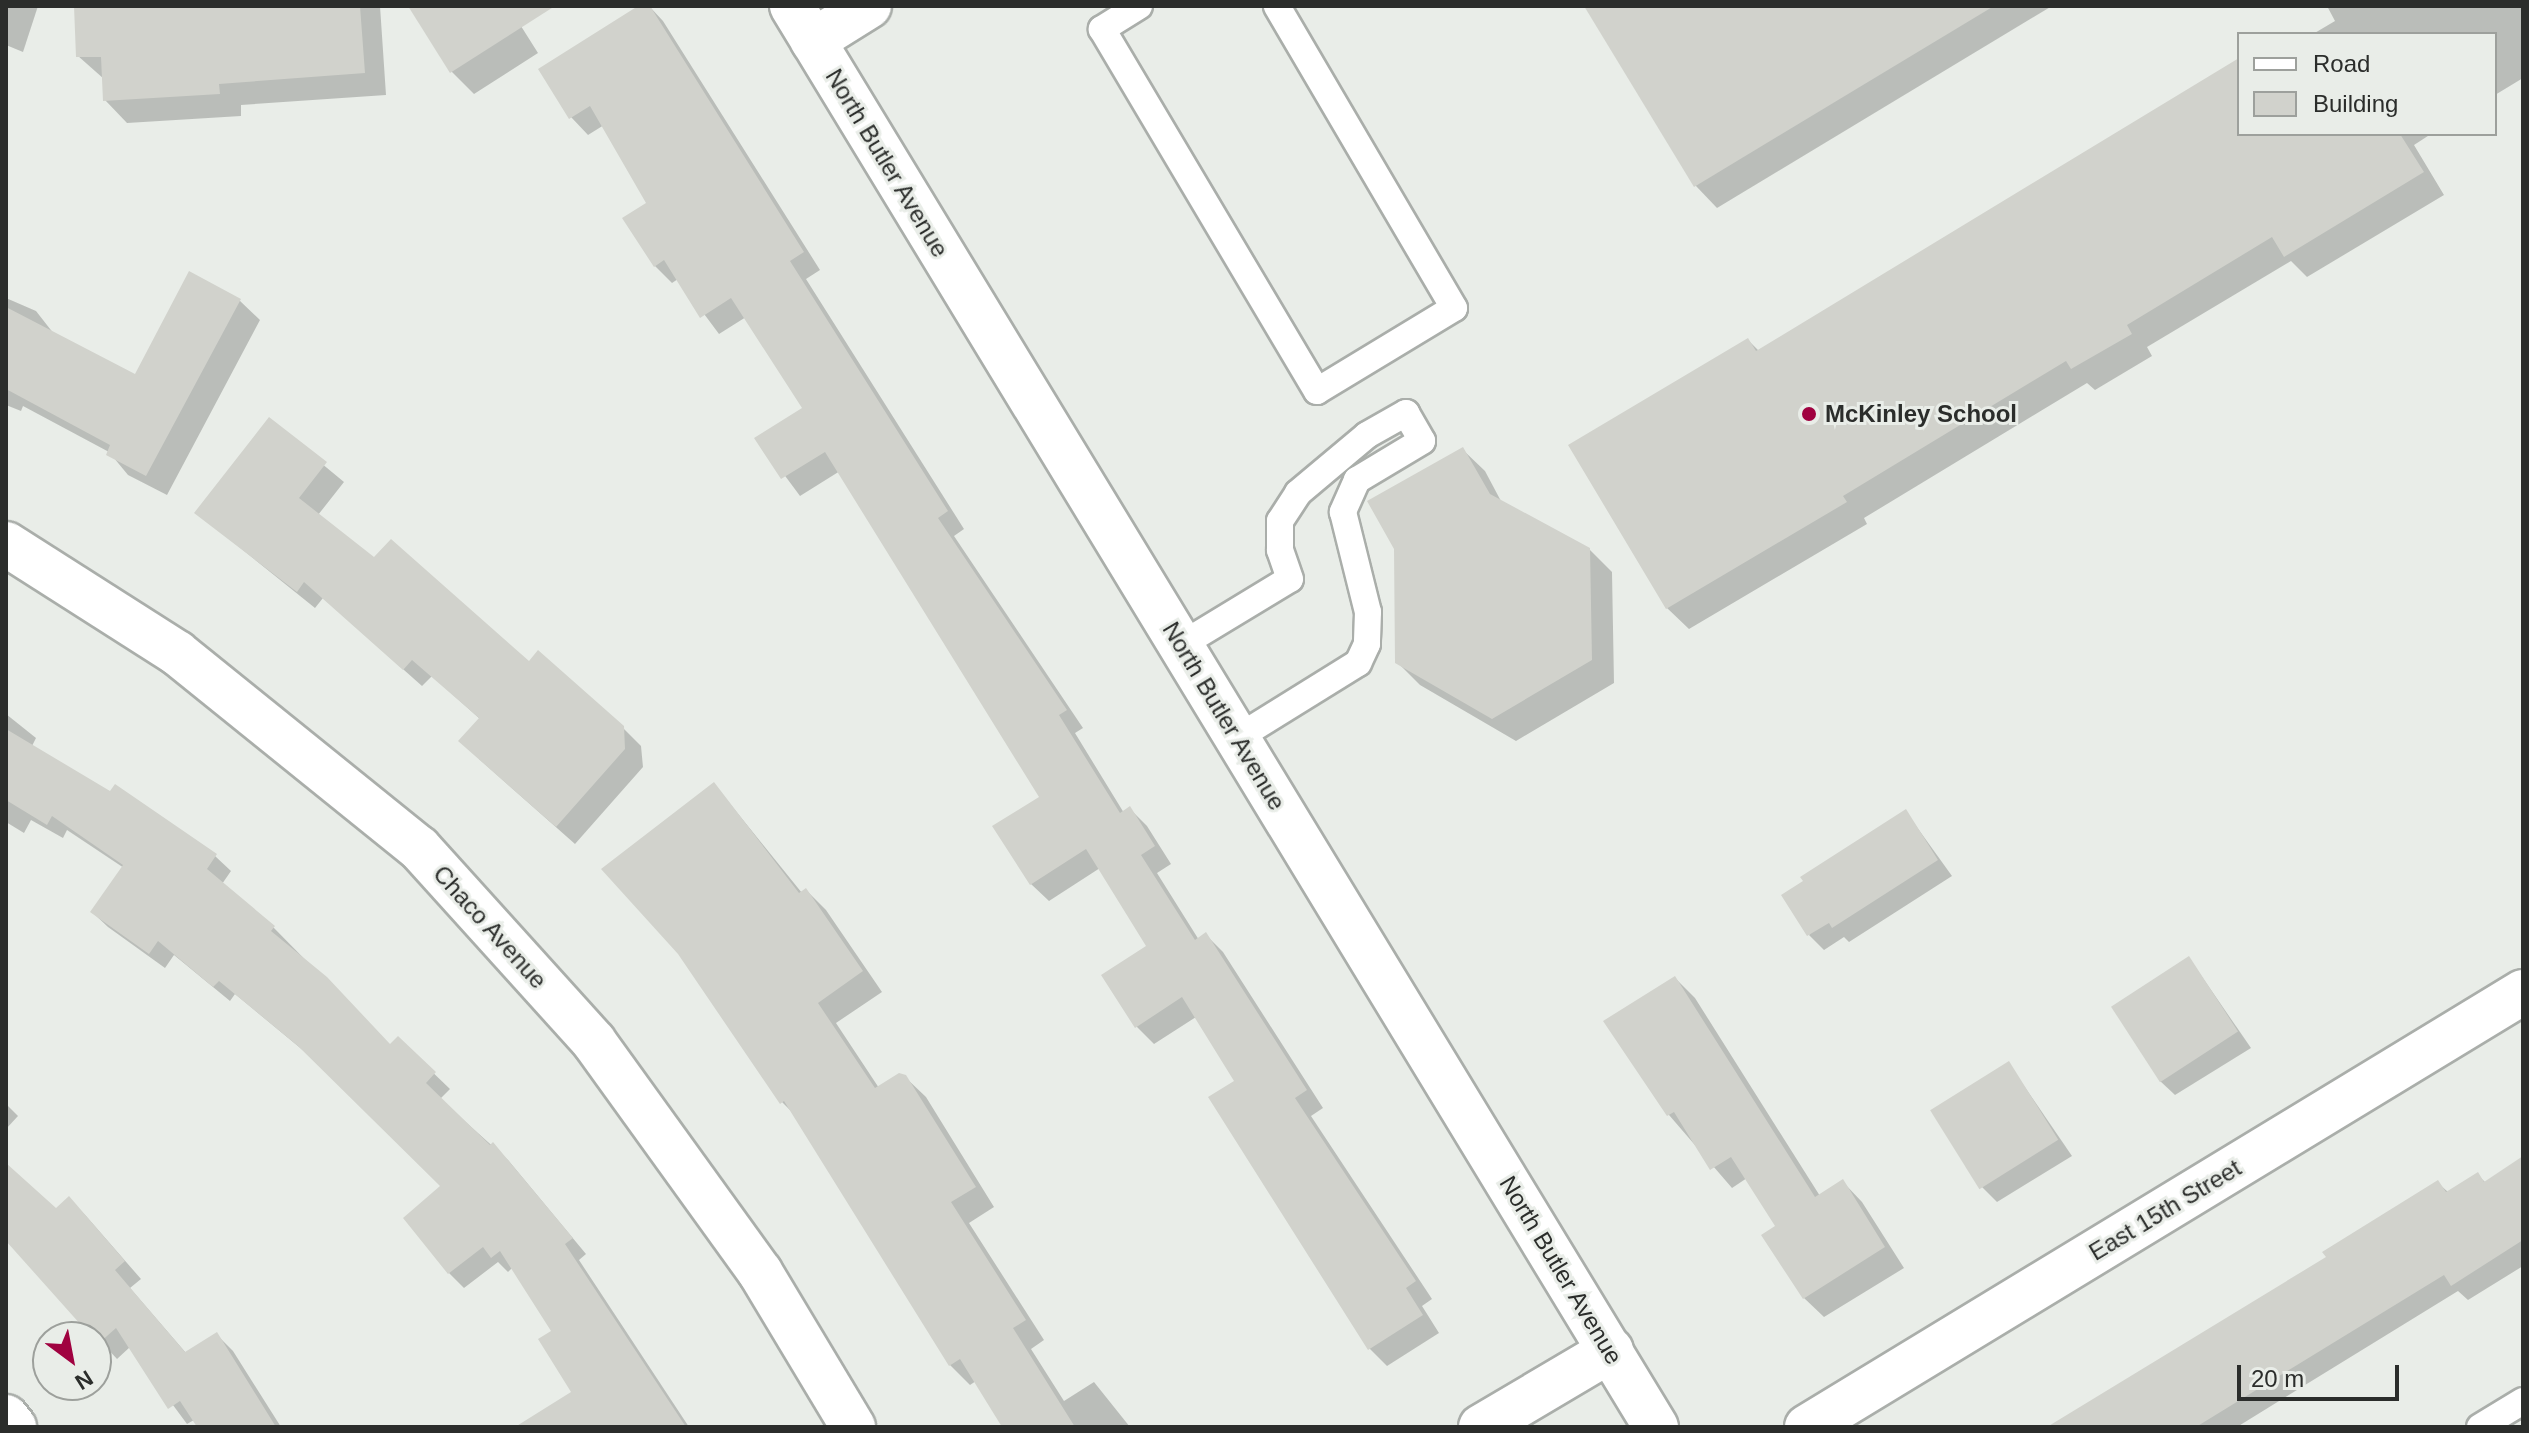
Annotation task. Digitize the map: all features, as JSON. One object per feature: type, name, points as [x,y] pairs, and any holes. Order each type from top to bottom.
[{"type":"street","points":[[802,24],[869,6]]},
{"type":"street","name":"North Butler Avenue","points":[[802,24],[1656,1427]]},
{"type":"street","name":"Chaco Avenue","points":[[6,544],[177,653],[419,848],[594,1042],[760,1272],[853,1427]]},
{"type":"street","name":"East 15th Street","points":[[1807,1427],[2523,992]]},
{"type":"street","points":[[1481,1427],[1611,1350]]},
{"type":"street","points":[[6,1417],[14,1427]]},
{"type":"lane","points":[[1139,6],[1102,29],[1317,391],[1454,308],[1277,6]]},
{"type":"lane","points":[[1181,645],[1290,579],[1280,550],[1280,521],[1298,493],[1367,435],[1406,413],[1422,441],[1357,480],[1343,512],[1368,612],[1367,644],[1358,663],[1237,738]]},
{"type":"lane","points":[[2480,1427],[2523,1401]]},
{"type":"building","points":[[74,6],[360,6],[365,73],[219,84],[220,94],[103,101],[101,57],[76,57]]},
{"type":"building","points":[[408,6],[555,6],[450,73]]},
{"type":"building","points":[[638,6],[650,6],[804,252],[790,261],[948,511],[938,518],[1067,710],[1059,715],[1120,813],[1130,806],[1155,846],[1141,855],[1195,940],[1206,932],[1307,1090],[1295,1098],[1416,1281],[1406,1288],[1423,1315],[1368,1350],[1208,1097],[1234,1081],[1182,997],[1135,1028],[1101,975],[1146,946],[1086,849],[1030,885],[992,826],[1039,797],[825,452],[781,479],[754,438],[802,408],[731,298],[700,318],[664,260],[654,267],[622,218],[646,203],[590,106],[569,119],[538,69]]},
{"type":"building","points":[[1584,6],[1994,6],[1694,187]]},
{"type":"building","points":[[2237,59],[2237,136],[2401,136],[2424,172],[2284,257],[2272,237],[2127,325],[2132,334],[2071,369],[2066,361],[1843,496],[1847,502],[1666,609],[1568,445],[1748,338],[1756,351]]},
{"type":"building","points":[[189,271],[241,299],[146,476],[106,455],[110,445],[6,389],[6,307],[135,374]]},
{"type":"building","points":[[269,417],[327,462],[299,498],[374,557],[391,539],[529,661],[538,650],[624,726],[625,749],[556,827],[458,741],[479,718],[412,660],[403,670],[304,582],[297,592],[194,513]]},
{"type":"building","points":[[1463,447],[1490,494],[1590,548],[1592,660],[1492,719],[1395,663],[1394,549],[1367,501]]},
{"type":"building","points":[[6,729],[110,791],[115,784],[217,854],[207,869],[275,926],[271,931],[327,977],[390,1044],[398,1036],[436,1072],[426,1083],[490,1145],[493,1142],[573,1238],[565,1244],[686,1427],[515,1427],[571,1392],[538,1339],[551,1331],[500,1251],[491,1258],[483,1247],[448,1274],[403,1218],[440,1186],[298,1046],[219,981],[213,987],[158,941],[149,954],[90,912],[123,865],[52,816],[47,825],[6,800]]},
{"type":"building","points":[[714,782],[799,893],[806,888],[863,971],[818,1003],[875,1088],[899,1073],[906,1075],[976,1187],[951,1202],[1026,1320],[1013,1328],[1075,1427],[1002,1427],[960,1359],[949,1366],[784,1101],[780,1104],[678,954],[601,869]]},
{"type":"building","points":[[1906,809],[1938,860],[1832,928],[1829,923],[1807,936],[1781,895],[1803,881],[1800,877]]},
{"type":"building","points":[[2189,956],[2238,1031],[2160,1082],[2111,1007]]},
{"type":"building","points":[[1675,976],[1815,1197],[1843,1179],[1885,1247],[1803,1299],[1761,1235],[1775,1226],[1731,1157],[1710,1170],[1674,1112],[1667,1116],[1603,1021]]},
{"type":"building","points":[[2009,1061],[2058,1140],[1979,1189],[1930,1110]]},
{"type":"building","points":[[2523,1156],[2523,1240],[2451,1286],[2444,1275],[2196,1427],[2047,1427],[2326,1257],[2322,1252],[2438,1180],[2446,1192],[2478,1172],[2484,1182]]},
{"type":"building","points":[[6,1163],[56,1208],[69,1196],[125,1261],[115,1270],[185,1352],[217,1332],[276,1427],[197,1427],[180,1401],[168,1409],[116,1328],[112,1332],[112,1321],[77,1321],[6,1241]]},
{"type":"place","name":"McKinley School","points":[[1809,414]]}]
